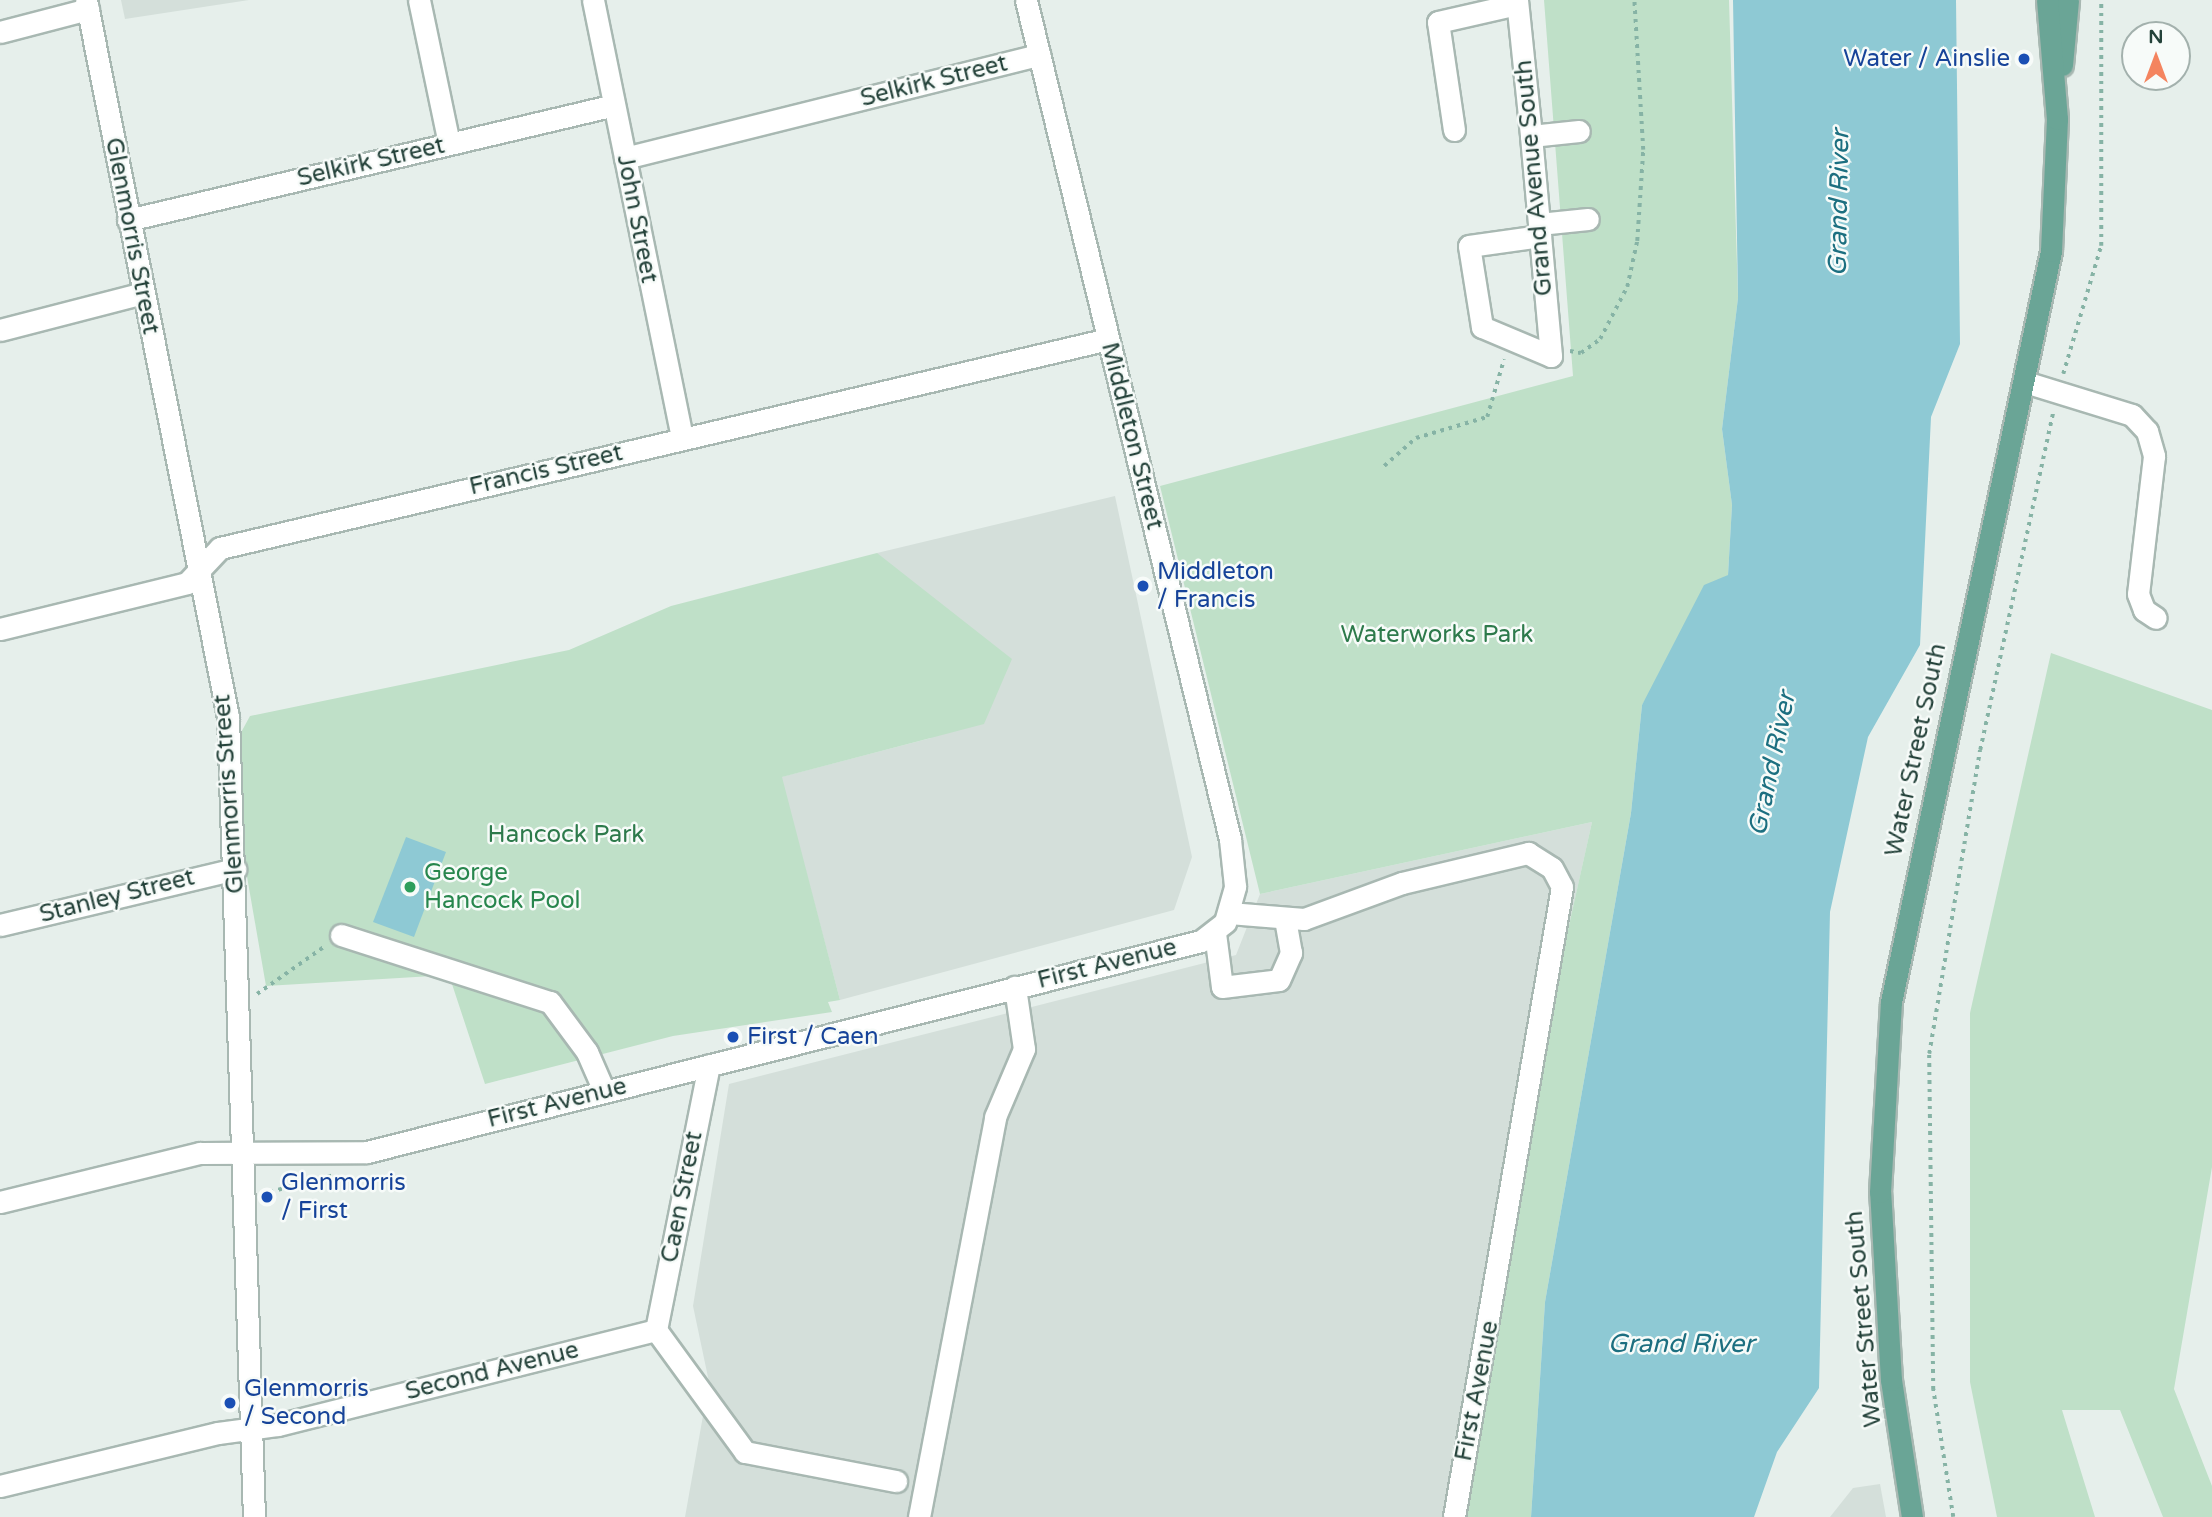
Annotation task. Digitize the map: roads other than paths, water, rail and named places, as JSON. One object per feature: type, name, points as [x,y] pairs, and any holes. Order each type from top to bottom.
[{"type":"main road","name":"Water Street South","points":[[1912,1517],[1891,1380],[1880,1192],[1891,1002],[2051,251],[2056,119],[2047,0]]},
{"type":"main road","points":[[2056,119],[2068,0]]},
{"type":"street","points":[[419,0],[449,143]]},
{"type":"street","name":"John Street","points":[[593,0],[682,438]]},
{"type":"street","name":"Middleton Street","points":[[1026,0],[1230,839],[1235,886],[1229,913]]},
{"type":"street","points":[[1454,130],[1438,22],[1517,2]]},
{"type":"street","name":"Grand Avenue South","points":[[1517,2],[1531,136],[1550,351],[1509,340],[1482,327],[1469,246],[1539,230]]},
{"type":"street","points":[[0,32],[87,5]]},
{"type":"street","name":"Glenmorris Street","points":[[87,5],[228,717],[254,1517]]},
{"type":"street","name":"Selkirk Street","points":[[625,158],[1039,55]]},
{"type":"street","name":"Selkirk Street","points":[[128,220],[614,105]]},
{"type":"street","points":[[1531,136],[1579,131]]},
{"type":"street","points":[[1539,230],[1588,219]]},
{"type":"street","points":[[0,330],[143,293]]},
{"type":"street","name":"Francis Street","points":[[0,629],[187,583],[200,566],[220,548],[1108,339]]},
{"type":"street","points":[[2025,382],[2132,415],[2147,432],[2154,456],[2138,594],[2144,610],[2156,618]]},
{"type":"street","name":"First Avenue","points":[[1229,913],[1285,919],[1528,853],[1552,868],[1562,887],[1454,1517]]},
{"type":"street","name":"Stanley Street","points":[[0,925],[235,869]]},
{"type":"street","points":[[1229,913],[1215,933],[1222,987],[1279,980],[1291,953],[1285,919]]},
{"type":"street","name":"First Avenue","points":[[0,1202],[200,1153],[243,1150],[310,1156],[367,1152],[1215,933]]},
{"type":"street","points":[[341,935],[550,1002],[587,1052],[604,1091]]},
{"type":"street","points":[[919,1517],[995,1117],[1024,1049],[1014,987]]},
{"type":"street","name":"Caen Street","points":[[656,1330],[709,1065]]},
{"type":"street","points":[[656,1330],[745,1452],[896,1481]]},
{"type":"street","name":"Second Avenue","points":[[0,1486],[656,1330]]},
{"type":"water","name":"Grand River","points":[[1733,0],[1956,0],[1960,344],[1931,417],[1920,645],[1868,737],[1830,912],[1819,1388],[1777,1452],[1754,1517],[1531,1517],[1545,1302],[1631,813],[1642,705],[1704,585],[1728,575],[1732,505],[1722,429],[1738,298]]},
{"type":"water","name":"George Hancock Pool","points":[[406,837],[446,852],[414,937],[373,922]]},
{"type":"place","name":"Water / Ainslie","points":[[2024,59]]},
{"type":"place","name":"Middleton / Francis","points":[[1143,586]]},
{"type":"place","name":"George Hancock Pool","points":[[410,887]]},
{"type":"place","name":"First / Caen","points":[[733,1037]]},
{"type":"place","name":"Glenmorris / First","points":[[267,1197]]},
{"type":"place","name":"Glenmorris / Second","points":[[230,1403]]},
{"type":"park label","name":"Waterworks Park","points":[[1437,635]]},
{"type":"park label","name":"Hancock Park","points":[[566,835]]}]
